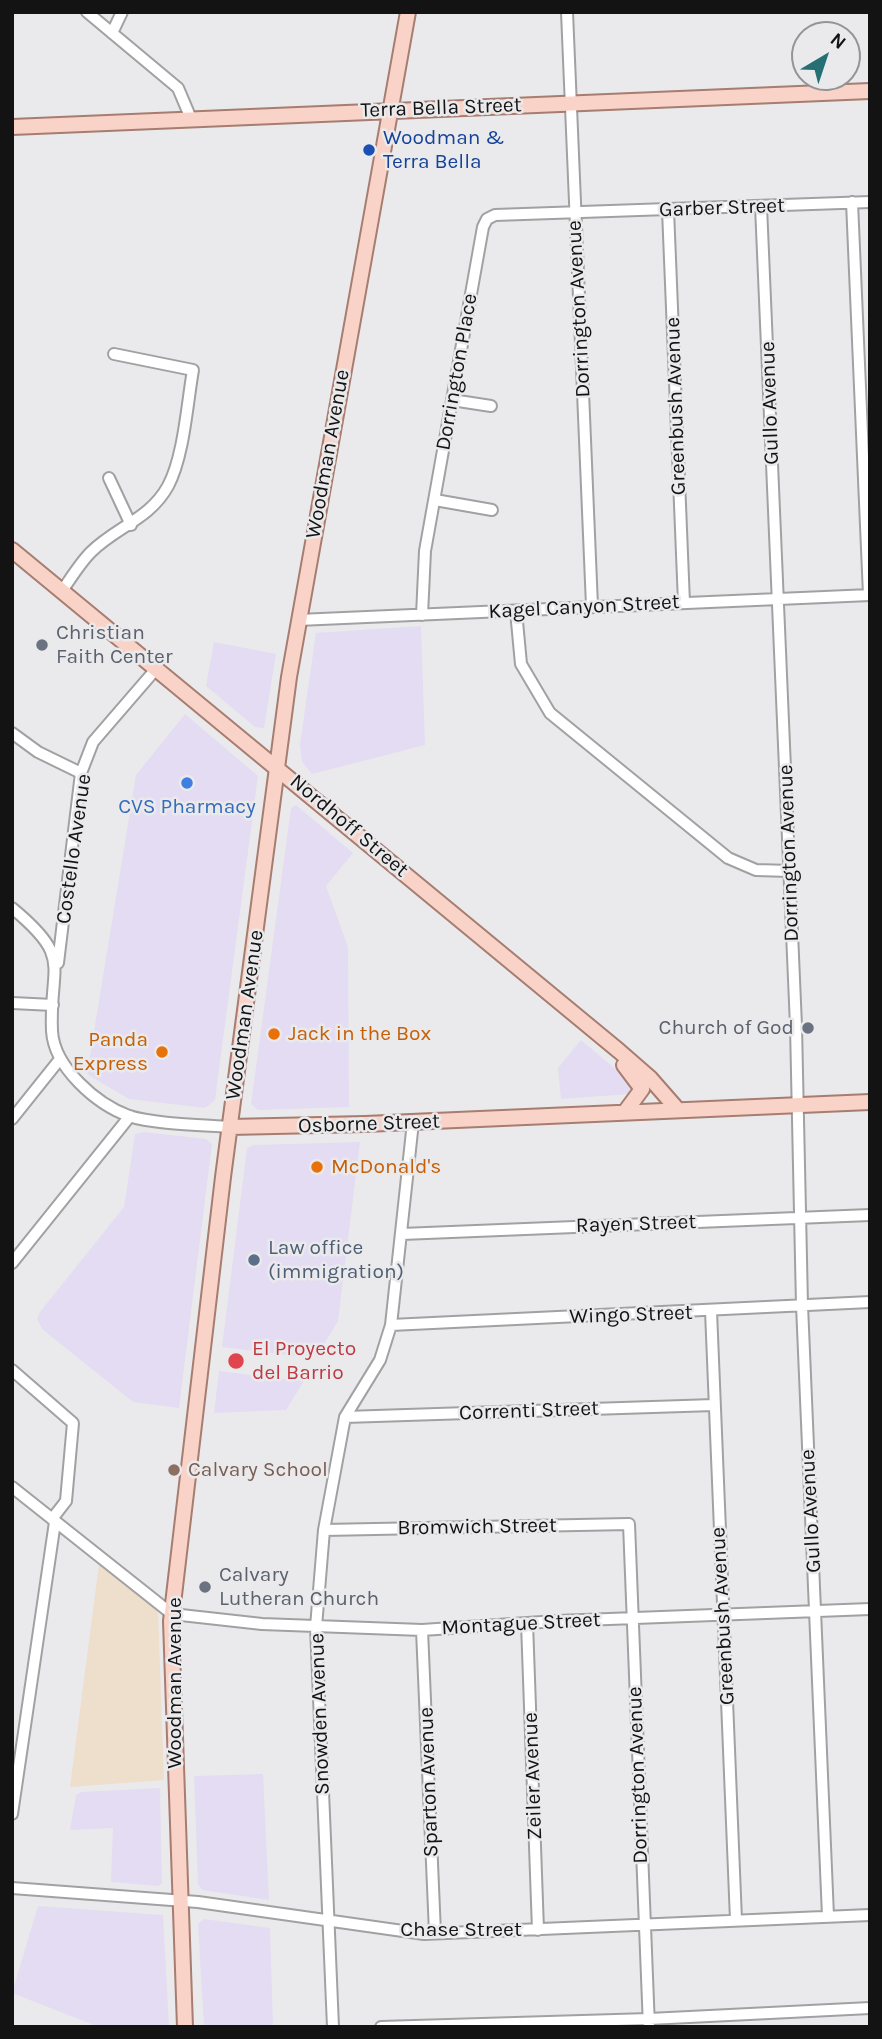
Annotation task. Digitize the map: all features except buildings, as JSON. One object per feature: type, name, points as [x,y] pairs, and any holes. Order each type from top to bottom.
[{"type":"main road","name":"Woodman Avenue","points":[[185,2027],[172,1614],[230,1127],[298,620],[408,12]]},
{"type":"main road","name":"Terra Bella Street","points":[[12,127],[870,91]]},
{"type":"main road","name":"Nordhoff Street","points":[[12,550],[619,1051],[650,1078],[678,1110]]},
{"type":"main road","points":[[619,1051],[625,1068],[636,1078],[642,1089],[625,1112]]},
{"type":"main road","name":"Osborne Street","points":[[230,1127],[413,1122],[870,1102]]},
{"type":"street","points":[[86,12],[178,88],[192,121]]},
{"type":"street","points":[[112,33],[122,12]]},
{"type":"street","name":"Dorrington Avenue","points":[[567,12],[592,606]]},
{"type":"street","points":[[852,202],[869,595]]},
{"type":"street","name":"Garber Street","points":[[575,212],[870,202]]},
{"type":"street","name":"Gullo Avenue","points":[[761,206],[778,600]]},
{"type":"street","name":"Greenbush Avenue","points":[[668,210],[684,603]]},
{"type":"street","name":"Dorrington Place","points":[[422,615],[425,551],[483,227],[488,219],[495,215],[575,212]]},
{"type":"street","points":[[62,591],[92,551],[131,525],[157,502],[169,485],[176,465],[193,370],[114,355]]},
{"type":"street","points":[[452,400],[491,406]]},
{"type":"street","points":[[109,478],[131,525]]},
{"type":"street","points":[[435,500],[492,510]]},
{"type":"street","name":"Kagel Canyon Street","points":[[298,620],[869,595]]},
{"type":"street","name":"Dorrington Avenue","points":[[778,600],[799,1106]]},
{"type":"street","points":[[516,611],[521,664],[550,713],[729,858],[756,870],[790,871]]},
{"type":"street","name":"Costello Avenue","points":[[57,969],[81,773],[93,742],[156,669]]},
{"type":"street","points":[[12,733],[37,752],[81,773]]},
{"type":"street","points":[[12,908],[40,932],[52,950],[57,969],[52,1034],[60,1059],[12,1119]]},
{"type":"street","points":[[12,1003],[53,1005]]},
{"type":"street","name":"Osborne Street","points":[[60,1059],[86,1087],[130,1116],[230,1127]]},
{"type":"street","name":"Gullo Avenue","points":[[799,1106],[802,1305],[828,1916]]},
{"type":"street","points":[[12,1263],[130,1116]]},
{"type":"street","name":"Snowden Avenue","points":[[333,2027],[316,1627],[324,1530],[345,1417],[380,1360],[391,1325],[413,1122]]},
{"type":"street","name":"Rayen Street","points":[[402,1234],[870,1215]]},
{"type":"street","name":"Wingo Street","points":[[391,1325],[870,1302]]},
{"type":"street","name":"Greenbush Avenue","points":[[711,1311],[736,1920]]},
{"type":"street","points":[[12,1370],[73,1423],[66,1501],[54,1520],[12,1814]]},
{"type":"street","name":"Correnti Street","points":[[345,1417],[713,1405]]},
{"type":"street","points":[[12,1487],[172,1614]]},
{"type":"street","name":"Dorrington Avenue","points":[[629,1524],[649,2023]]},
{"type":"street","name":"Bromwich Street","points":[[324,1530],[629,1524]]},
{"type":"street","name":"Montague Street","points":[[172,1614],[316,1627],[422,1630],[632,1618],[870,1609]]},
{"type":"street","name":"Zeiler Avenue","points":[[527,1623],[538,1930]]},
{"type":"street","name":"Sparton Avenue","points":[[422,1630],[435,1933]]},
{"type":"street","name":"Chase Street","points":[[12,1888],[180,1901],[330,1923],[435,1933],[870,1915]]},
{"type":"street","points":[[381,2027],[649,2023],[870,2008]]},
{"type":"shaded area","points":[[421,626],[425,745],[312,774],[302,762],[300,744],[316,633]]},
{"type":"shaded area","points":[[214,642],[276,654],[264,728],[255,727],[206,686]]},
{"type":"shaded area","points":[[185,714],[258,776],[215,1100],[205,1108],[129,1099],[87,1074],[136,775]]},
{"type":"shaded area","points":[[296,805],[353,853],[326,886],[348,947],[349,1107],[258,1110],[251,1104],[291,808]]},
{"type":"shaded area","points":[[581,1040],[632,1083],[630,1094],[561,1099],[558,1068]]},
{"type":"shaded area","points":[[144,1132],[206,1139],[212,1144],[179,1408],[133,1402],[42,1329],[37,1319],[124,1207],[135,1134]]},
{"type":"shaded area","points":[[360,1142],[338,1321],[320,1351],[303,1357],[222,1347],[247,1148],[253,1145]]},
{"type":"shaded area","points":[[219,1371],[304,1381],[286,1410],[214,1413]]},
{"type":"shaded area","points":[[99,1564],[158,1611],[164,1780],[70,1787]]},
{"type":"shaded area","points":[[263,1774],[269,1900],[202,1890],[198,1884],[194,1776]]},
{"type":"shaded area","points":[[160,1788],[162,1883],[158,1886],[111,1882],[113,1828],[70,1830],[76,1795],[81,1792]]},
{"type":"shaded area","points":[[38,1906],[163,1915],[169,2027],[99,2027],[12,1993]]},
{"type":"shaded area","points":[[204,1919],[270,1928],[273,2027],[204,2027],[198,1924]]},
{"type":"place","name":"Woodman & Terra Bella","points":[[369,150]]},
{"type":"place","name":"Christian Faith Center","points":[[42,645]]},
{"type":"place","name":"CVS Pharmacy","points":[[187,783]]},
{"type":"place","name":"Church of God","points":[[808,1028]]},
{"type":"place","name":"Jack in the Box","points":[[274,1034]]},
{"type":"place","name":"Panda Express","points":[[162,1052]]},
{"type":"place","name":"McDonald's","points":[[317,1167]]},
{"type":"place","name":"Law office (immigration)","points":[[254,1260]]},
{"type":"place","name":"El Proyecto del Barrio","points":[[236,1361]]},
{"type":"place","name":"Calvary School","points":[[174,1470]]},
{"type":"place","name":"Calvary Lutheran Church","points":[[205,1587]]}]
